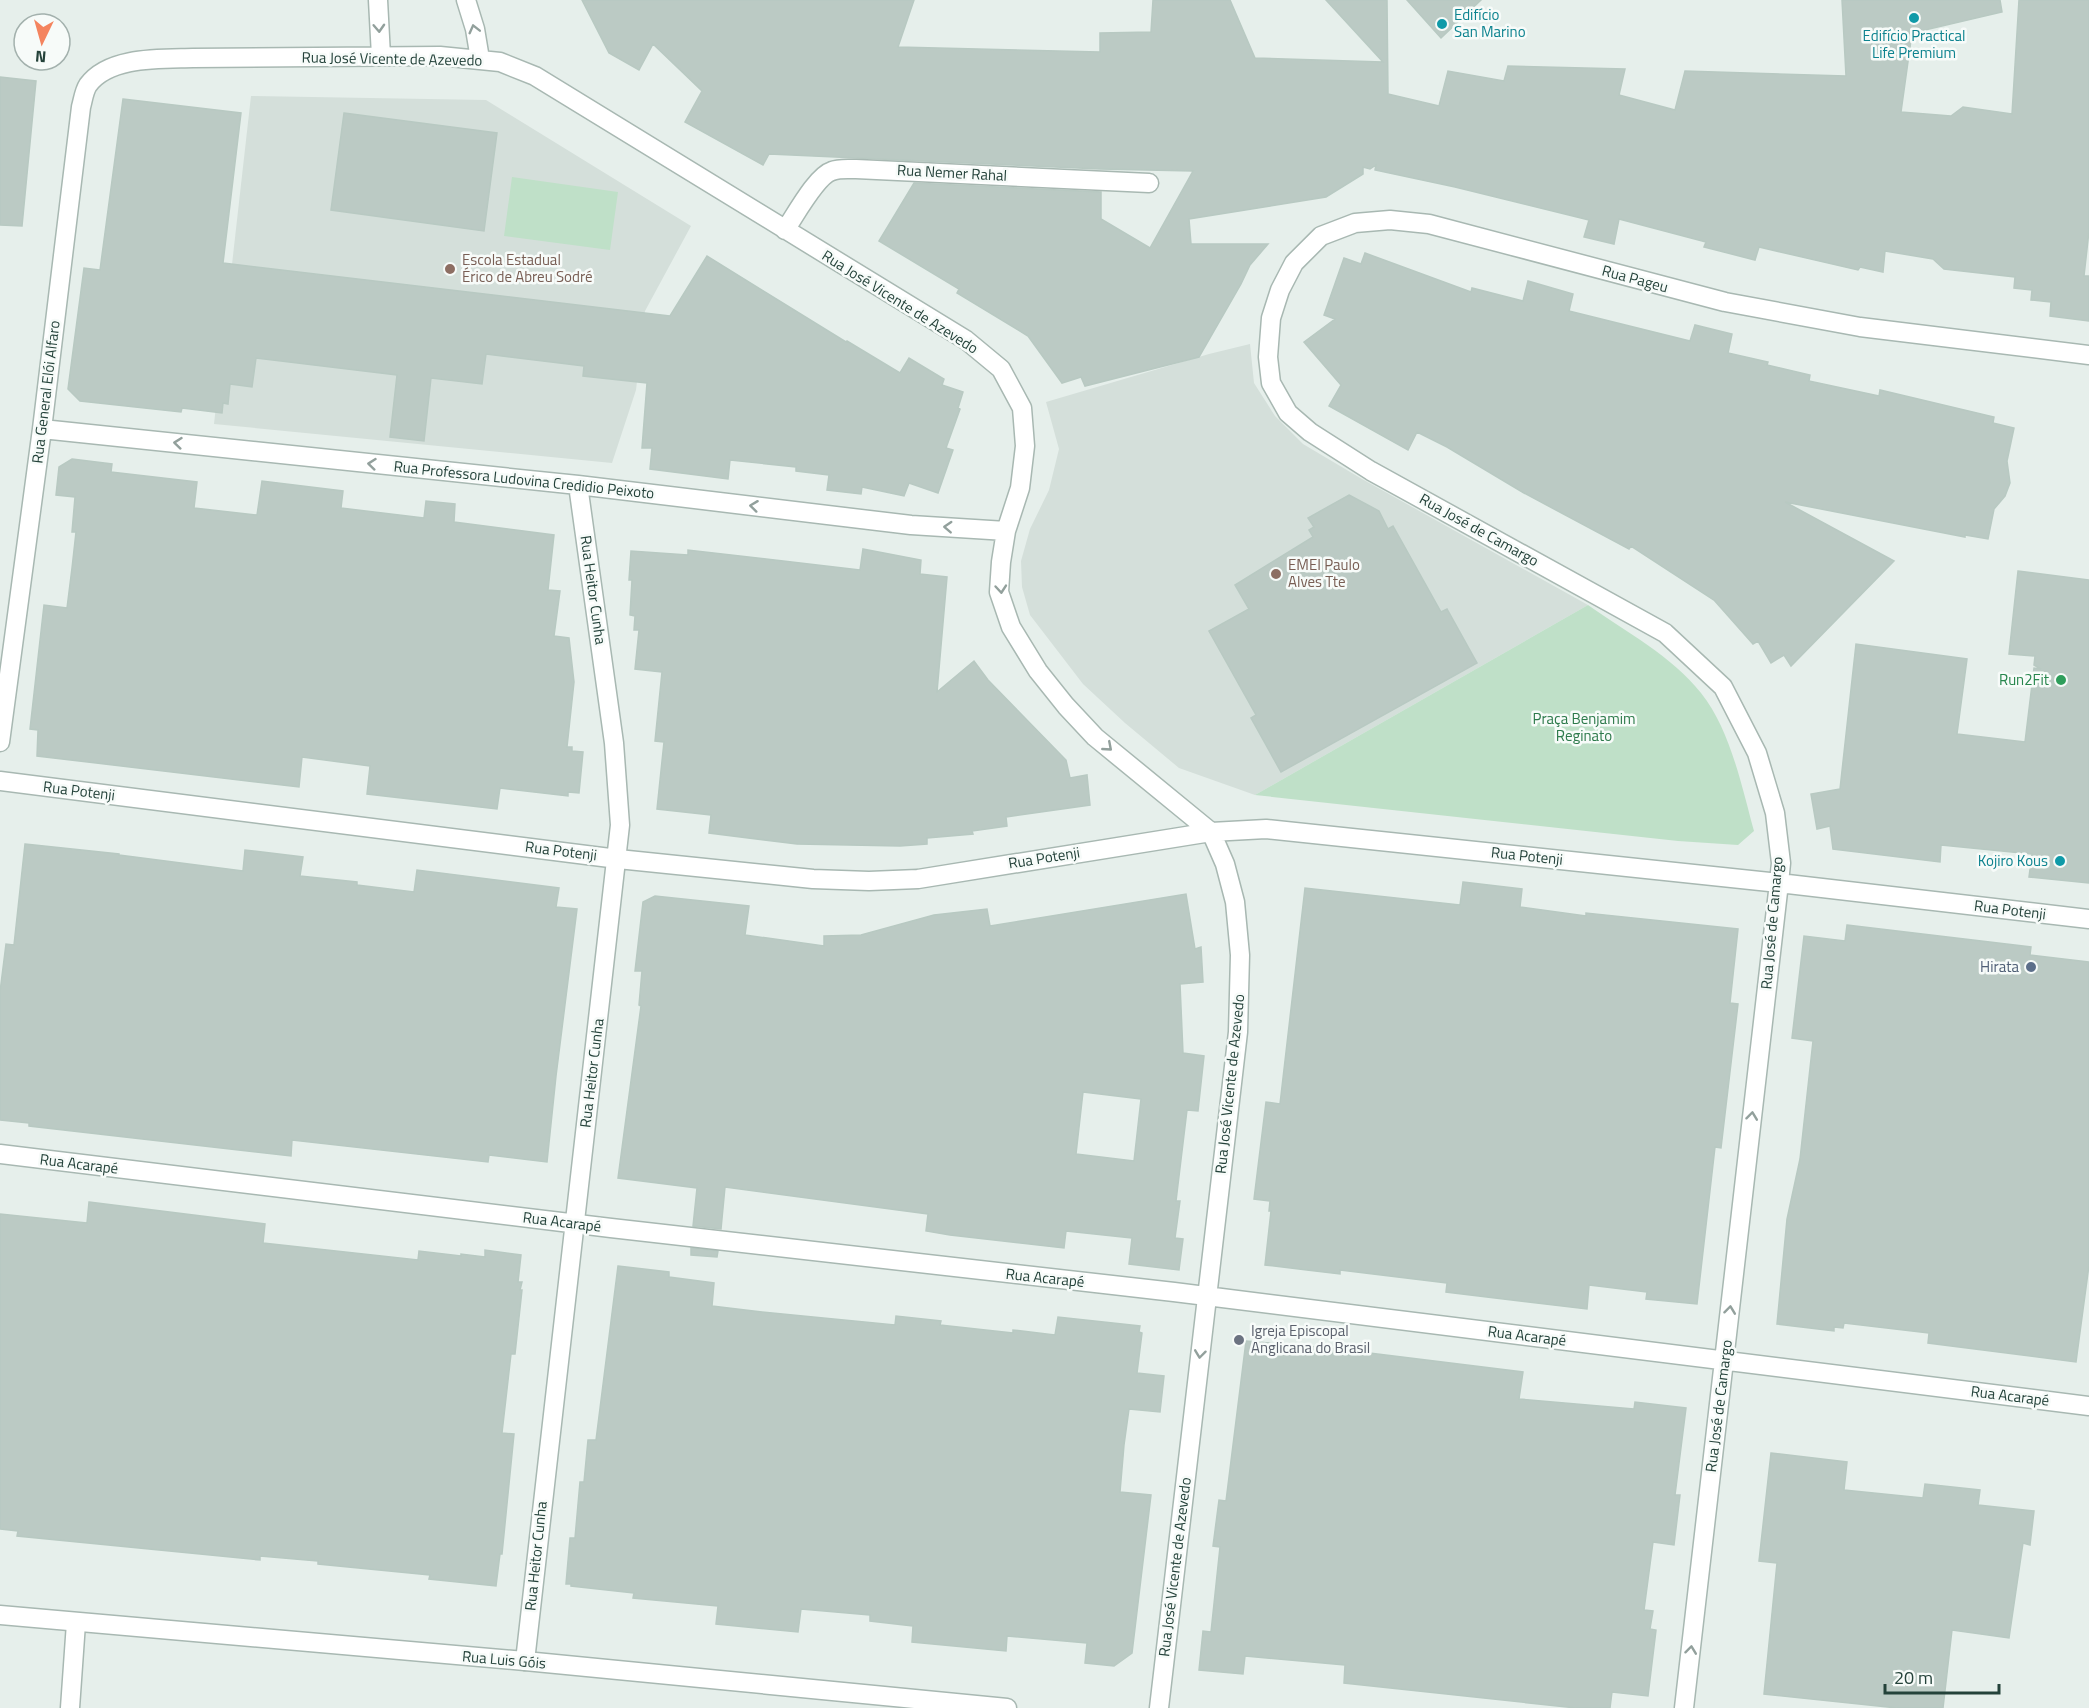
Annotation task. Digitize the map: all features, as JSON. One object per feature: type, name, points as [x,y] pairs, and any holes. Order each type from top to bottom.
[{"type":"street","points":[[378,0],[381,56]]},
{"type":"street","points":[[466,0],[475,29],[480,59]]},
{"type":"street","name":"Rua José Vicente de Azevedo","points":[[124,64],[154,59],[381,56],[480,59],[500,62],[535,75],[966,340],[1001,369],[1022,408],[1025,446],[1020,488],[1006,531],[1000,562],[999,592],[1011,627],[1038,671],[1095,737],[1211,832],[1225,864],[1235,902],[1240,955],[1238,1032],[1159,1708]]},
{"type":"street","name":"Rua General Elói Alfaro","points":[[0,742],[42,429],[81,107],[86,87],[95,76],[107,68],[124,64]]},
{"type":"street","name":"Rua Nemer Rahal","points":[[785,230],[813,190],[828,172],[834,170],[1149,183]]},
{"type":"street","name":"Rua Pageu","points":[[1268,357],[1270,318],[1280,290],[1294,264],[1321,236],[1355,223],[1390,220],[1429,224],[1725,302],[1860,327],[2089,355]]},
{"type":"street","name":"Rua José de Camargo","points":[[1268,357],[1271,383],[1288,412],[1310,432],[1371,471],[1665,633],[1723,687],[1757,753],[1775,813],[1781,863],[1684,1708]]},
{"type":"street","name":"Rua Professora Ludovina Credidio Peixoto","points":[[42,429],[578,485],[910,525],[1006,531]]},
{"type":"street","name":"Rua Heitor Cunha","points":[[525,1661],[618,859],[620,825],[614,743],[578,485]]},
{"type":"street","name":"Rua Potenji","points":[[0,780],[618,859],[813,879],[909,880],[1211,832],[1266,829],[1779,883],[2089,919]]},
{"type":"street","name":"Rua Acarapé","points":[[0,1154],[574,1224],[1207,1296],[2089,1406]]},
{"type":"street","name":"Rua Luis Góis","points":[[0,1615],[525,1661],[883,1703],[1007,1708]]},
{"type":"street","points":[[70,1708],[76,1623]]},
{"type":"shaded area","name":"Escola Estadual Érico de Abreu Sodré","points":[[251,96],[486,100],[691,226],[645,311],[636,390],[612,463],[214,424]]},
{"type":"shaded area","name":"EMEI Paulo Alves Tte","points":[[1250,344],[1254,383],[1275,416],[1303,444],[1588,605],[1255,795],[1179,768],[1083,684],[1030,615],[1022,587],[1021,561],[1030,529],[1049,490],[1059,449],[1046,402]]},
{"type":"green space","points":[[512,177],[618,192],[610,250],[504,236]]},
{"type":"green space","name":"Praça Benjamim Reginato","points":[[1588,605],[1663,656],[1689,680],[1711,707],[1734,759],[1754,831],[1738,845],[1678,841],[1255,795]]},
{"type":"building","points":[[582,0],[914,0],[898,47],[1100,52],[1100,33],[1151,32],[1153,0],[1230,0],[1255,58],[1383,62],[1326,0],[1387,0],[1388,94],[1439,106],[1448,71],[1504,81],[1508,66],[1625,69],[1619,95],[1675,110],[1685,71],[1846,76],[1842,0],[2000,0],[2002,12],[1912,33],[1901,112],[1951,116],[1963,107],[2012,114],[2019,0],[2089,0],[2089,231],[2084,276],[2089,276],[2089,321],[2050,316],[2051,302],[2031,300],[2032,290],[2014,288],[2015,277],[1944,269],[1933,259],[1885,251],[1883,272],[1860,267],[1858,270],[1759,247],[1755,260],[1704,247],[1706,242],[1619,219],[1614,244],[1584,237],[1589,220],[1375,170],[1376,165],[1370,169],[1363,167],[1363,174],[1326,197],[1189,219],[1191,244],[1268,244],[1250,265],[1199,357],[1085,386],[1081,377],[1062,383],[1028,336],[957,293],[959,289],[879,241],[914,183],[1101,192],[1101,219],[1150,248],[1193,171],[769,154],[763,165],[685,122],[702,91],[653,44],[639,70],[609,53]]},
{"type":"building","points":[[1407,0],[1481,0],[1441,38]]},
{"type":"building","points":[[0,77],[36,81],[22,226],[0,225]]},
{"type":"building","points":[[123,99],[241,113],[223,263],[670,316],[707,256],[900,373],[909,358],[944,379],[942,385],[963,392],[958,408],[960,409],[946,448],[953,450],[938,493],[909,483],[904,496],[862,487],[861,494],[827,490],[829,475],[796,471],[796,467],[730,460],[728,479],[650,469],[652,448],[642,448],[647,383],[583,376],[584,366],[486,354],[482,384],[431,378],[424,441],[390,437],[397,375],[256,358],[252,387],[230,384],[228,404],[223,403],[222,413],[182,408],[181,412],[80,401],[68,389],[84,268],[100,270]]},
{"type":"building","points":[[344,113],[497,133],[484,231],[331,210]]},
{"type":"building","points":[[1365,253],[1471,292],[1472,288],[1523,301],[1528,281],[1573,294],[1569,311],[1690,341],[1695,325],[1732,334],[1728,353],[1810,375],[1809,381],[1879,396],[1880,390],[1994,417],[1993,423],[2014,428],[2007,461],[2010,483],[2005,496],[1994,509],[1988,539],[1965,535],[1965,537],[1785,502],[1894,561],[1791,666],[1784,655],[1771,663],[1758,641],[1753,644],[1714,600],[1631,546],[1629,549],[1417,432],[1408,450],[1329,406],[1341,385],[1304,342],[1335,319],[1324,315],[1344,258],[1361,264]]},
{"type":"building","points":[[72,459],[112,464],[111,472],[197,482],[194,508],[257,515],[262,481],[343,491],[341,508],[424,518],[426,501],[455,504],[454,522],[554,535],[548,590],[560,591],[554,636],[569,638],[574,682],[567,747],[572,747],[572,751],[583,752],[579,793],[568,792],[568,796],[500,788],[497,809],[367,794],[370,766],[302,757],[299,787],[37,756],[38,730],[30,729],[44,605],[67,608],[72,568],[76,532],[72,532],[75,497],[56,495],[59,467]]},
{"type":"building","points":[[1349,495],[1379,511],[1388,529],[1393,526],[1441,612],[1447,609],[1477,663],[1281,772],[1251,718],[1256,715],[1209,631],[1249,609],[1235,585],[1313,537],[1309,530],[1314,527],[1308,518]]},
{"type":"building","points":[[863,549],[921,560],[920,574],[947,577],[937,692],[974,661],[988,680],[1066,760],[1070,778],[1087,775],[1090,805],[1006,817],[1007,826],[972,831],[973,834],[927,838],[927,844],[900,846],[797,844],[709,833],[711,815],[657,809],[664,742],[655,741],[662,672],[635,669],[639,630],[634,630],[635,616],[630,615],[631,551],[688,555],[688,550],[860,570]]},
{"type":"building","points":[[2018,571],[2089,580],[2089,883],[2029,877],[2032,854],[1941,845],[1940,862],[1833,849],[1830,826],[1817,829],[1811,794],[1840,789],[1856,644],[1967,659],[1957,734],[2025,742],[2034,668],[2041,669],[2034,665],[2035,656],[2009,654]]},
{"type":"building","points":[[25,844],[243,871],[245,850],[303,857],[300,876],[357,882],[357,885],[414,892],[417,870],[559,888],[556,907],[577,909],[547,1162],[489,1155],[488,1162],[292,1140],[291,1156],[29,1126],[29,1123],[0,1120],[0,992],[6,944],[14,945]]},
{"type":"building","points":[[1463,882],[1522,889],[1520,907],[1586,916],[1586,913],[1738,929],[1730,1003],[1738,1004],[1721,1148],[1715,1147],[1697,1304],[1646,1299],[1647,1292],[1589,1285],[1587,1309],[1446,1292],[1447,1283],[1340,1270],[1340,1274],[1265,1265],[1270,1201],[1254,1199],[1266,1102],[1280,1104],[1305,888],[1460,905]]},
{"type":"building","points":[[1186,894],[1195,949],[1201,947],[1203,982],[1180,984],[1183,1053],[1204,1056],[1198,1111],[1187,1110],[1176,1201],[1180,1201],[1175,1238],[1183,1239],[1179,1270],[1129,1264],[1132,1238],[1066,1231],[1064,1248],[950,1235],[926,1231],[928,1214],[725,1187],[721,1229],[693,1226],[697,1188],[618,1178],[641,1006],[639,1005],[642,971],[635,971],[643,902],[655,896],[749,906],[745,935],[824,946],[824,936],[861,935],[934,915],[987,909],[990,926]],"holes":[[[1083,1092],[1141,1099],[1134,1161],[1076,1154]]]},
{"type":"building","points":[[1847,925],[2031,947],[2030,955],[2089,962],[2089,1265],[2076,1362],[1928,1343],[1929,1333],[1844,1323],[1843,1328],[1834,1327],[1834,1331],[1777,1324],[1787,1219],[1800,1159],[1813,1041],[1792,1038],[1804,936],[1845,941]]},
{"type":"building","points":[[89,1202],[265,1224],[263,1243],[418,1260],[419,1251],[485,1257],[485,1250],[521,1255],[518,1282],[522,1282],[520,1290],[522,1290],[515,1354],[511,1354],[502,1433],[514,1434],[502,1554],[500,1554],[496,1586],[429,1579],[430,1575],[318,1564],[318,1561],[260,1556],[260,1560],[17,1536],[18,1531],[0,1529],[0,1214],[87,1223]]},
{"type":"building","points":[[691,1248],[718,1251],[717,1257],[691,1255]]},
{"type":"building","points":[[618,1266],[669,1272],[669,1277],[714,1283],[712,1306],[762,1312],[895,1325],[896,1316],[941,1321],[940,1325],[1055,1335],[1058,1317],[1140,1326],[1139,1332],[1142,1333],[1137,1373],[1164,1376],[1160,1412],[1129,1409],[1124,1445],[1120,1492],[1151,1495],[1132,1653],[1114,1666],[1085,1663],[1087,1643],[1007,1636],[1006,1651],[912,1642],[913,1626],[870,1621],[870,1615],[801,1609],[798,1632],[716,1624],[718,1606],[633,1598],[634,1593],[566,1584],[570,1538],[575,1538],[580,1482],[584,1482],[588,1440],[596,1440]]},
{"type":"building","points":[[1246,1341],[1337,1349],[1523,1372],[1519,1399],[1634,1409],[1635,1402],[1686,1408],[1675,1495],[1680,1495],[1674,1545],[1653,1542],[1644,1610],[1653,1611],[1650,1629],[1656,1630],[1648,1696],[1612,1692],[1610,1708],[1576,1708],[1344,1683],[1345,1665],[1245,1656],[1243,1674],[1199,1670],[1203,1631],[1211,1632],[1220,1547],[1213,1546],[1219,1500],[1226,1501]]},
{"type":"building","points":[[1771,1453],[1847,1462],[1844,1490],[1923,1498],[1925,1484],[1980,1490],[1978,1505],[2034,1511],[2030,1545],[2023,1543],[2009,1638],[1952,1630],[1943,1708],[1897,1708],[1764,1694],[1777,1563],[1759,1561]]},
{"type":"place","name":"Edifício Practical Life Premium","points":[[1914,18]]},
{"type":"place","name":"Edifício San Marino","points":[[1442,24]]},
{"type":"place","name":"Escola Estadual Érico de Abreu Sodré","points":[[450,269]]},
{"type":"place","name":"EMEI Paulo Alves Tte","points":[[1276,574]]},
{"type":"place","name":"Run2Fit","points":[[2061,680]]},
{"type":"place","name":"Kojiro Kous","points":[[2060,861]]},
{"type":"place","name":"Hirata","points":[[2031,967]]},
{"type":"place","name":"Igreja Episcopal Anglicana do Brasil","points":[[1239,1340]]}]
